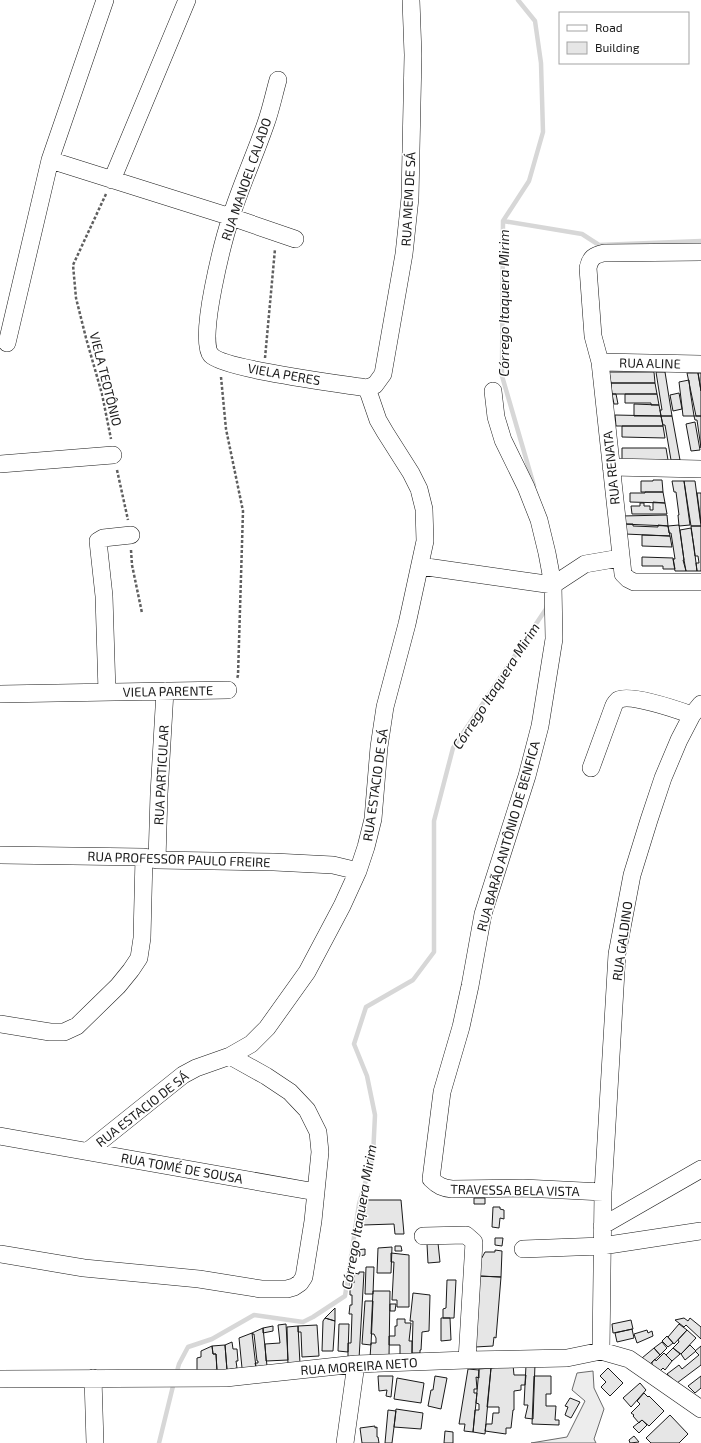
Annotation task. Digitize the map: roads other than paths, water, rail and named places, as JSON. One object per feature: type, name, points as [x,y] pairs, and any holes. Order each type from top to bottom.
[{"type":"street","points":[[7,342],[50,160],[105,0]]},
{"type":"street","points":[[112,180],[186,0]]},
{"type":"street","name":"RUA MEM DE SÁ","points":[[367,388],[375,385],[383,374],[404,254],[410,198],[412,55],[411,0]]},
{"type":"street","name":"RUA MANOEL CALADO","points":[[207,349],[207,329],[215,281],[231,217],[266,123],[278,80]]},
{"type":"street","points":[[50,160],[231,217],[295,239]]},
{"type":"street","name":"RUA RENATA","points":[[622,566],[600,362],[592,336],[588,268],[591,258],[595,255],[604,253],[701,252]]},
{"type":"street","name":"VIELA PERES","points":[[207,349],[210,355],[220,361],[264,372],[367,388]]},
{"type":"street","name":"RUA ALINE","points":[[600,362],[701,364]]},
{"type":"street","name":"RUA ESTACIO DE SÁ","points":[[88,1151],[183,1075],[196,1068],[230,1056],[251,1044],[266,1028],[292,995],[307,972],[342,906],[358,871],[373,819],[379,747],[386,707],[407,624],[425,541],[424,509],[419,489],[411,473],[384,432],[378,420],[367,388]]},
{"type":"street","name":"RUA BARÃO ANTÔNIO DE BENFICA","points":[[431,1179],[442,1092],[470,986],[483,914],[527,776],[540,726],[554,639],[553,585],[539,520],[526,487],[503,440],[496,417],[493,391]]},
{"type":"street","points":[[0,464],[113,455]]},
{"type":"street","points":[[611,467],[701,470]]},
{"type":"street","points":[[107,692],[104,596],[98,541],[103,538],[131,535]]},
{"type":"street","points":[[420,566],[553,585],[585,564],[622,566],[628,579],[634,582],[701,582]]},
{"type":"street","name":"VIELA PARENTE","points":[[0,694],[228,690]]},
{"type":"street","name":"RUA PARTICULAR","points":[[0,1024],[50,1032],[64,1032],[77,1026],[118,986],[140,958],[150,858],[159,794],[165,691]]},
{"type":"street","points":[[591,768],[614,705],[618,700],[647,701],[697,710]]},
{"type":"street","name":"RUA GALDINO","points":[[600,1351],[603,1192],[618,947],[632,875],[663,778],[679,740],[697,710]]},
{"type":"street","name":"RUA PROFESSOR PAULO FREIRE","points":[[0,856],[150,858],[274,862],[333,865],[358,871]]},
{"type":"street","points":[[0,1254],[84,1268],[199,1279],[261,1288],[287,1289],[300,1283],[304,1277],[313,1221],[320,1152],[318,1132],[307,1110],[290,1092],[266,1076],[230,1056]]},
{"type":"street","name":"RUA TOMÉ DE SOUSA","points":[[0,1136],[316,1192]]},
{"type":"street","points":[[602,1226],[701,1169]]},
{"type":"street","name":"TRAVESSA BELA VISTA","points":[[431,1179],[443,1188],[452,1189],[523,1188],[603,1192]]},
{"type":"street","points":[[523,1249],[602,1246],[701,1231]]},
{"type":"street","points":[[423,1236],[466,1235],[474,1242],[468,1360]]},
{"type":"street","name":"RUA MOREIRA NETO","points":[[0,1379],[226,1378],[356,1364],[567,1358],[600,1351],[629,1359],[701,1409]]},
{"type":"street","points":[[345,1443],[356,1364]]},
{"type":"street","points":[[93,1378],[95,1443]]},
{"type":"waterway","name":"Córrego Itaquera Mirim","points":[[518,0],[535,21],[541,63],[543,132],[529,181],[503,221],[502,376],[534,486]]},
{"type":"waterway","points":[[503,221],[582,234],[599,245],[701,241]]},
{"type":"waterway","name":"Córrego Itaquera Mirim","points":[[176,1375],[179,1364],[188,1347],[212,1339],[254,1315],[303,1322],[345,1296],[359,1204],[373,1156],[375,1115],[367,1076],[354,1044],[366,1007],[413,980],[434,952],[434,821],[453,748],[546,609],[547,605]]},
{"type":"waterway","name":"Córrego Itaquera Mirim","points":[[159,1443],[174,1382]]}]
